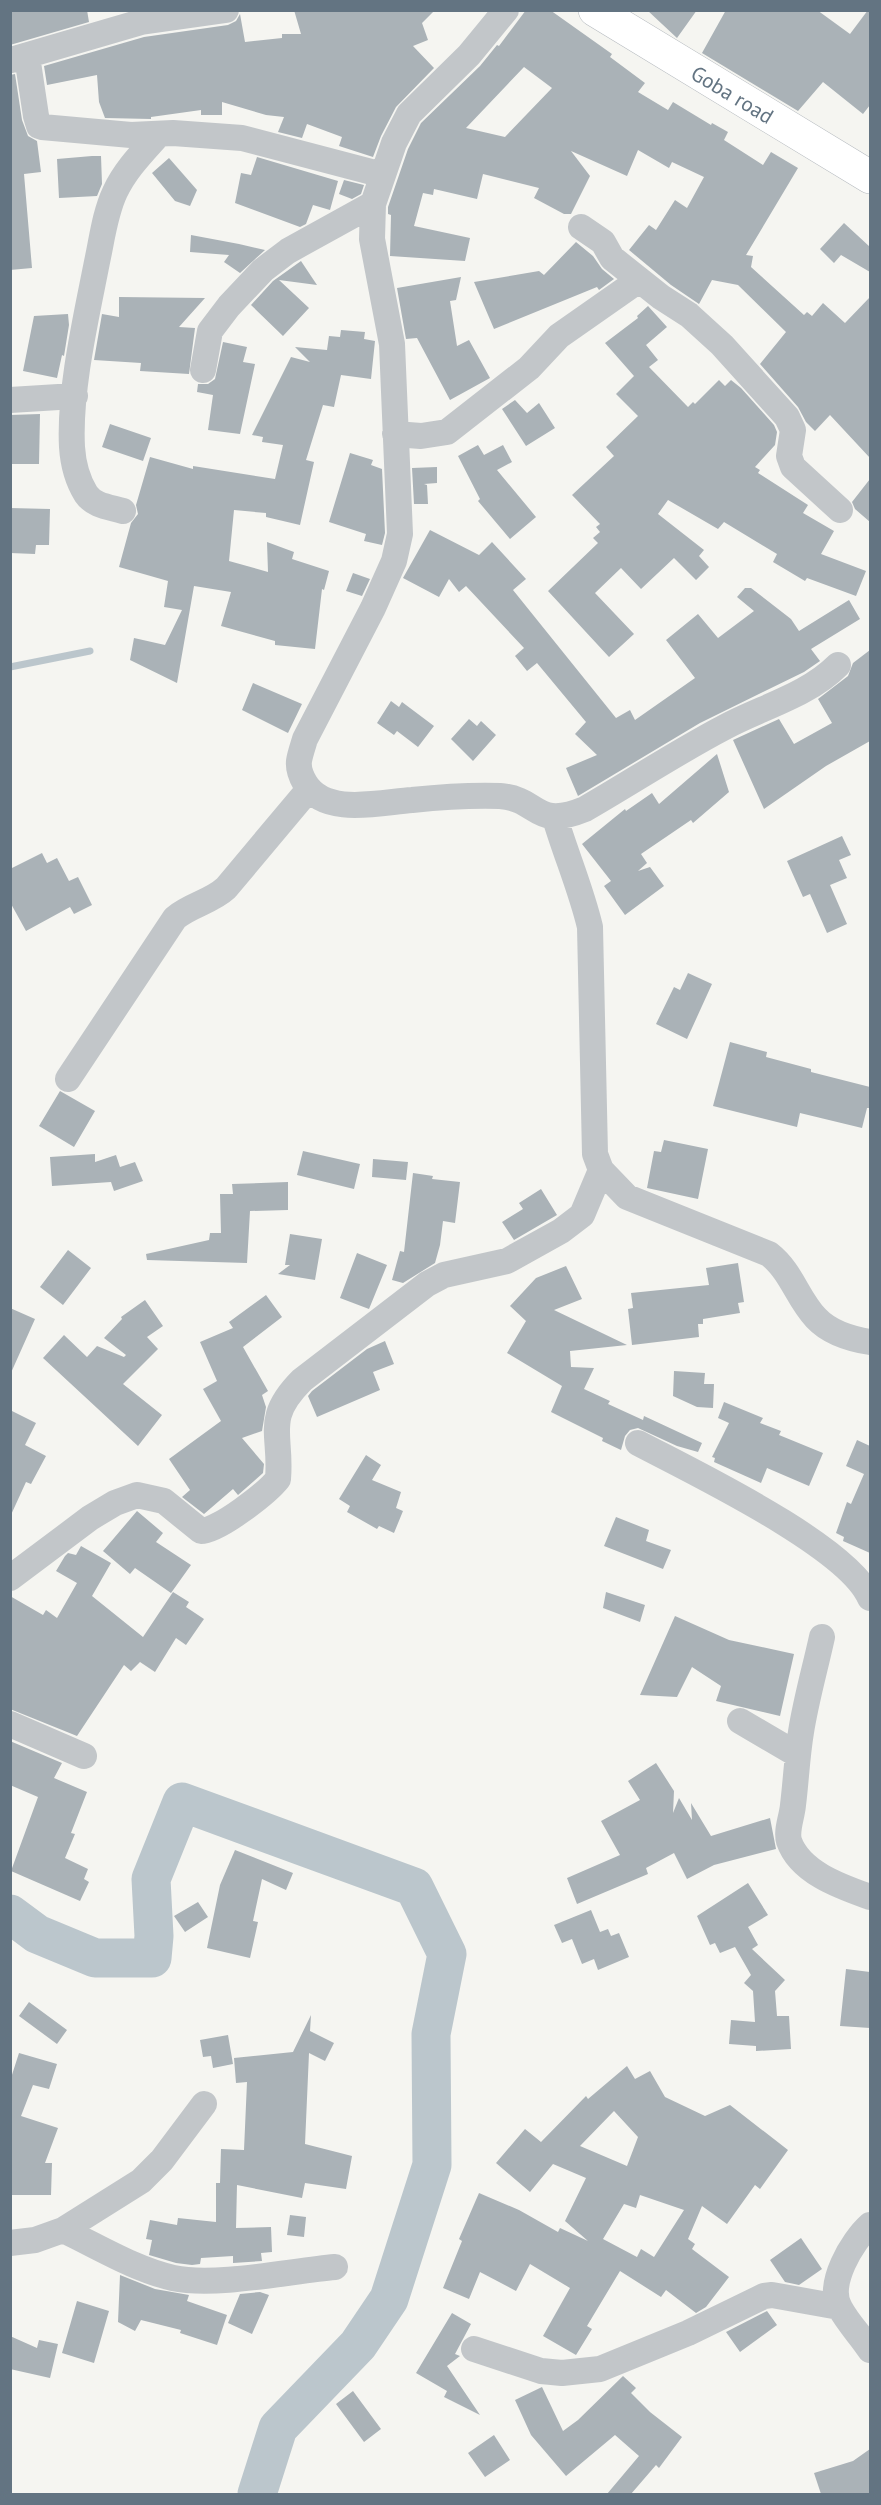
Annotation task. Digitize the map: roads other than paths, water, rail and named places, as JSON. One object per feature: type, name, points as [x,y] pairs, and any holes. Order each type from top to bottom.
[{"type":"main road","name":"Goba road","points":[[595,10],[774,120],[868,170]]},
{"type":"street","points":[[226,10],[141,22],[19,58],[40,127],[131,135],[213,134],[242,138],[383,175]]},
{"type":"street","points":[[506,10],[469,55],[409,114],[394,143],[373,204],[372,239],[392,344],[400,534],[394,561],[305,740],[299,762],[300,775],[309,789],[327,801],[346,805],[441,797],[501,796],[516,800],[549,817],[570,816],[726,726],[772,707],[816,682],[838,665]]},
{"type":"street","points":[[123,511],[96,504],[87,496],[80,483],[72,448],[75,396],[86,315],[104,229],[114,194],[125,174],[159,134]]},
{"type":"street","points":[[203,370],[210,331],[229,306],[263,270],[288,251],[373,204]]},
{"type":"street","points":[[581,226],[603,242],[612,258],[698,322],[722,345],[787,417],[793,430],[789,456],[793,467],[840,510]]},
{"type":"street","points":[[395,434],[421,436],[447,432],[529,368],[559,336],[639,280]]},
{"type":"street","points":[[10,400],[75,396]]},
{"type":"street","points":[[68,1079],[175,918],[226,888],[309,789]]},
{"type":"street","points":[[555,818],[569,865],[582,893],[590,927],[595,1154],[601,1170],[627,1197],[769,1254],[782,1264],[815,1318],[834,1331],[853,1339],[870,1342]]},
{"type":"street","points":[[10,1578],[90,1518],[115,1503],[137,1495],[164,1501],[202,1531],[209,1531],[244,1508],[278,1479],[276,1422],[287,1396],[302,1380],[427,1284],[444,1275],[507,1261],[577,1220],[586,1209],[601,1170]]},
{"type":"street","points":[[638,1443],[771,1515],[841,1562],[867,1591],[870,1598]]},
{"type":"street","points":[[822,1637],[801,1732],[788,1831],[789,1841],[794,1851],[811,1868],[844,1888],[870,1897]]},
{"type":"street","points":[[740,1721],[798,1755]]},
{"type":"street","points":[[10,1724],[84,1756]]},
{"type":"street","points":[[10,2243],[35,2240],[63,2230],[141,2181],[162,2160],[204,2104]]},
{"type":"street","points":[[870,2225],[860,2234],[840,2268],[836,2297],[839,2307],[870,2350]]},
{"type":"street","points":[[63,2230],[142,2269],[189,2280],[232,2278],[335,2267]]},
{"type":"street","points":[[474,2349],[541,2371],[582,2372],[600,2369],[688,2334],[764,2296],[772,2295],[839,2307]]},
{"type":"waterway","points":[[10,667],[90,651]]},
{"type":"waterway","points":[[10,1914],[37,1934],[95,1958],[152,1958],[154,1936],[151,1879],[182,1802],[414,1887],[447,1954],[431,2034],[432,2165],[389,2299],[358,2345],[278,2428],[257,2494]]}]
